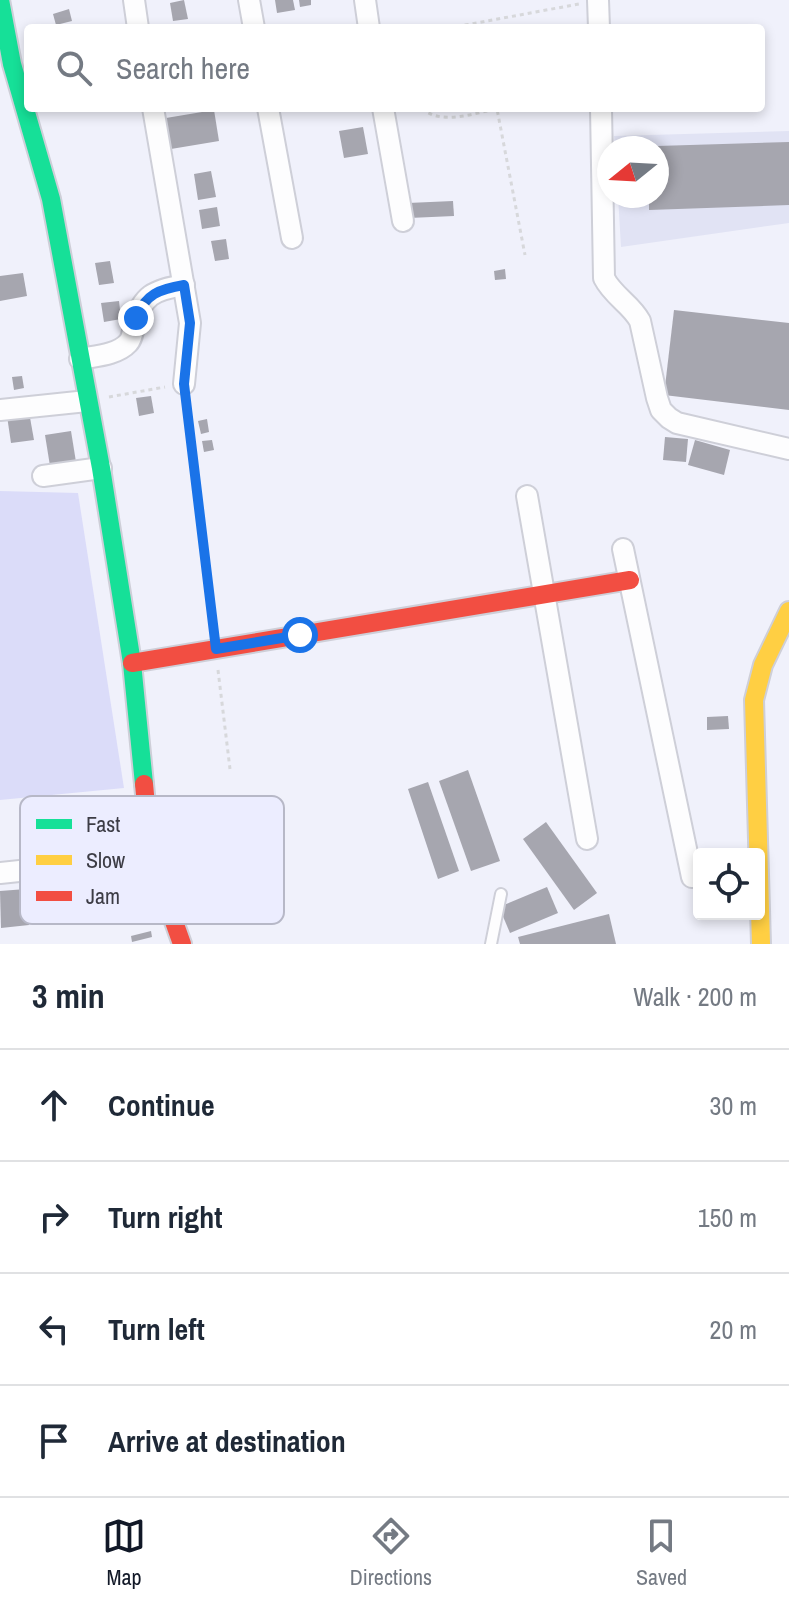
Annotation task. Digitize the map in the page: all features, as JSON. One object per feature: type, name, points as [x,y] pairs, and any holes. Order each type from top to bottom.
[{"type":"street","points":[[0,0],[12,64],[24,106]]},
{"type":"street","points":[[134,0],[137,24]]},
{"type":"street","points":[[249,0],[253,24]]},
{"type":"street","points":[[365,0],[368,24]]},
{"type":"street","points":[[598,0],[599,24]]},
{"type":"street","points":[[26,112],[51,199],[101,468],[132,663],[145,796]]},
{"type":"street","points":[[154,112],[190,323],[184,384]]},
{"type":"street","points":[[269,112],[292,238]]},
{"type":"street","points":[[384,112],[403,221]]},
{"type":"street","points":[[601,112],[604,278],[640,321],[661,410],[677,423],[789,449]]},
{"type":"street","points":[[80,359],[118,350],[130,342],[142,302],[166,288],[184,285]]},
{"type":"street","points":[[0,410],[87,401]]},
{"type":"street","points":[[43,476],[101,468]]},
{"type":"street","points":[[527,496],[587,839]]},
{"type":"street","points":[[623,549],[692,877]]},
{"type":"street","points":[[132,663],[630,580]]},
{"type":"street","points":[[761,944],[754,700],[762,662],[789,611]]},
{"type":"street","points":[[0,873],[20,871]]},
{"type":"street","points":[[175,924],[182,944]]},
{"type":"lane","points":[[491,944],[501,894]]},
{"type":"path","points":[[470,24],[598,0]]},
{"type":"path","points":[[426,112],[442,118],[479,112]]},
{"type":"path","points":[[498,112],[525,255]]},
{"type":"path","points":[[87,401],[184,384],[230,769]]},
{"type":"shaded area","points":[[789,131],[789,223],[621,247],[619,208],[669,208],[669,136],[614,136]]},
{"type":"shaded area","points":[[0,491],[78,493],[124,788],[0,800]]},
{"type":"building","points":[[184,0],[188,19],[173,21],[170,3]]},
{"type":"building","points":[[275,0],[293,0],[295,10],[277,13]]},
{"type":"building","points":[[299,0],[311,0],[311,5],[300,7]]},
{"type":"building","points":[[69,9],[72,21],[56,24],[53,14]]},
{"type":"building","points":[[214,112],[219,141],[171,149],[166,118]]},
{"type":"building","points":[[363,127],[368,154],[344,158],[339,131]]},
{"type":"building","points":[[789,142],[789,205],[649,210],[669,208],[669,146]]},
{"type":"building","points":[[211,171],[216,197],[198,200],[194,174]]},
{"type":"building","points":[[453,201],[454,216],[409,218],[408,203]]},
{"type":"building","points":[[217,207],[220,226],[202,229],[199,210]]},
{"type":"building","points":[[226,239],[229,259],[215,261],[211,241]]},
{"type":"building","points":[[110,261],[114,283],[99,285],[95,263]]},
{"type":"building","points":[[505,269],[506,279],[495,280],[494,271]]},
{"type":"building","points":[[23,273],[27,296],[0,301],[0,276]]},
{"type":"building","points":[[119,301],[121,319],[104,322],[101,303]]},
{"type":"building","points":[[674,310],[789,323],[789,410],[664,395]]},
{"type":"building","points":[[22,376],[24,388],[14,390],[12,377]]},
{"type":"building","points":[[151,396],[154,413],[139,416],[136,398]]},
{"type":"building","points":[[29,412],[34,440],[11,443],[7,416]]},
{"type":"building","points":[[207,419],[209,432],[201,434],[198,421]]},
{"type":"building","points":[[71,431],[76,462],[50,466],[45,435]]},
{"type":"building","points":[[665,437],[688,439],[686,462],[663,460]]},
{"type":"building","points":[[212,440],[214,450],[204,452],[202,441]]},
{"type":"building","points":[[695,440],[730,450],[724,475],[688,465]]},
{"type":"building","points":[[728,716],[729,729],[707,730],[707,717]]},
{"type":"building","points":[[468,770],[500,861],[471,871],[439,781]]},
{"type":"building","points":[[428,782],[459,871],[438,879],[408,789]]},
{"type":"building","points":[[546,822],[597,893],[574,910],[523,839]]},
{"type":"building","points":[[547,887],[558,913],[510,933],[499,907]]},
{"type":"building","points":[[20,889],[20,924],[29,925],[1,928],[0,891]]},
{"type":"building","points":[[609,914],[616,944],[520,944],[518,937]]},
{"type":"building","points":[[151,931],[152,937],[132,942],[131,936]]},
{"type":"traffic: fast","points":[[0,0],[12,64],[24,106]]},
{"type":"traffic: fast","points":[[26,112],[51,199],[101,468],[132,663],[144,784]]},
{"type":"traffic: slow","points":[[761,944],[754,700],[763,665],[789,611]]},
{"type":"traffic: jam","points":[[132,663],[630,580]]},
{"type":"traffic: jam","points":[[144,784],[145,796]]},
{"type":"traffic: jam","points":[[175,924],[182,944]]},
{"type":"route","points":[[136,318],[142,302],[152,294],[184,285],[190,323],[184,384],[216,649],[300,635]]}]
